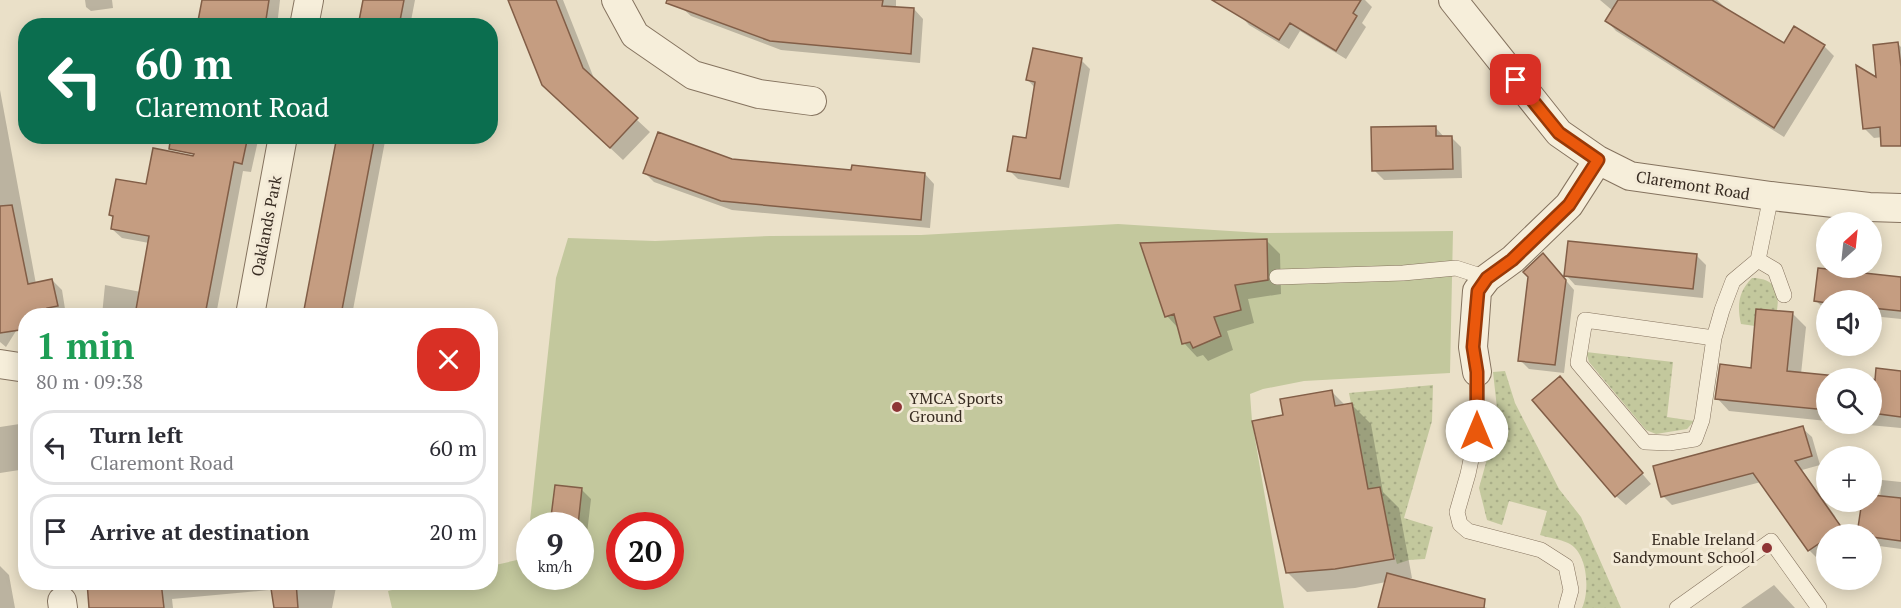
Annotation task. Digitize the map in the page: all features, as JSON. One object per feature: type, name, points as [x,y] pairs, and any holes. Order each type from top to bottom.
[{"type":"street","points":[[306,18],[309,0]]},
{"type":"street","points":[[616,0],[635,34],[693,75],[759,94],[812,101]]},
{"type":"street","name":"Claremont Road","points":[[1453,0],[1559,133],[1598,160],[1630,176],[1771,196],[1869,207],[1901,208]]},
{"type":"street","name":"Oaklands Park","points":[[251,308],[282,144]]},
{"type":"street","points":[[1477,372],[1473,347],[1478,291],[1487,278],[1512,260],[1569,205],[1598,160]]},
{"type":"street","points":[[0,364],[18,367]]},
{"type":"lane","points":[[1714,338],[1585,320],[1578,363],[1645,442],[1669,443],[1695,439],[1702,420],[1714,338],[1733,280],[1758,260],[1771,196]]},
{"type":"lane","points":[[1758,260],[1775,270],[1784,295]]},
{"type":"lane","points":[[1277,277],[1403,273],[1456,268],[1487,278]]},
{"type":"lane","points":[[1477,372],[1477,431],[1468,474],[1456,512],[1460,524],[1468,531],[1541,550],[1566,566],[1571,590],[1566,608]]},
{"type":"lane","points":[[1677,608],[1771,541],[1819,608]]},
{"type":"green space","name":"YMCA Sports Ground","points":[[1118,224],[1262,233],[1453,231],[1450,373],[1304,381],[1263,389],[1250,394],[1252,421],[1284,608],[392,608],[388,591],[392,590],[498,590],[498,564],[516,560],[516,590],[594,590],[594,512],[531,512],[556,278],[568,238],[655,241],[770,236],[921,235]]},
{"type":"green space","points":[[1752,278],[1766,280],[1770,283],[1777,297],[1777,310],[1757,309],[1755,326],[1741,324],[1739,311],[1741,294]]},
{"type":"green space","points":[[1586,352],[1673,362],[1667,417],[1694,421],[1687,429],[1656,434],[1646,430],[1589,362]]},
{"type":"green space","points":[[1505,371],[1515,403],[1559,489],[1581,517],[1621,608],[1582,608],[1586,592],[1586,572],[1583,563],[1575,548],[1568,543],[1540,535],[1547,511],[1509,501],[1502,525],[1487,520],[1479,488],[1492,441],[1497,408],[1493,372]]},
{"type":"green space","points":[[1433,385],[1432,421],[1404,518],[1433,527],[1425,559],[1409,560],[1397,564],[1380,487],[1368,489],[1349,393]]},
{"type":"building","points":[[202,0],[269,0],[266,18],[199,18]]},
{"type":"building","points":[[363,0],[404,0],[401,18],[360,18]]},
{"type":"building","points":[[508,0],[556,0],[583,68],[638,118],[610,148],[542,85]]},
{"type":"building","points":[[667,0],[883,0],[882,6],[914,8],[911,54],[770,41],[666,3]]},
{"type":"building","points":[[1212,0],[1361,0],[1353,13],[1357,16],[1336,51],[1290,23],[1279,40]]},
{"type":"building","points":[[1618,0],[1712,0],[1784,43],[1794,26],[1825,45],[1774,128],[1605,21]]},
{"type":"building","points":[[1898,42],[1901,67],[1901,146],[1881,146],[1880,127],[1863,129],[1856,65],[1876,77],[1873,45]]},
{"type":"building","points":[[1033,48],[1082,58],[1060,179],[1007,171],[1013,136],[1026,138],[1035,82],[1026,80]]},
{"type":"building","points":[[1436,126],[1436,136],[1452,136],[1453,169],[1372,171],[1371,127]]},
{"type":"building","points":[[658,132],[732,159],[851,170],[852,165],[925,173],[921,220],[721,201],[643,173]]},
{"type":"building","points":[[170,144],[246,144],[242,164],[234,162],[206,308],[136,308],[149,236],[111,229],[113,216],[109,215],[116,179],[146,184],[153,148],[193,156],[194,154],[169,149]]},
{"type":"building","points":[[335,144],[373,144],[342,308],[304,308]]},
{"type":"building","points":[[12,205],[28,284],[52,279],[58,306],[18,308],[18,330],[0,333],[0,206]]},
{"type":"building","points":[[1267,239],[1268,280],[1235,285],[1241,310],[1214,317],[1221,336],[1193,348],[1190,342],[1182,344],[1174,314],[1165,317],[1140,243]]},
{"type":"building","points":[[1568,241],[1697,254],[1693,289],[1564,276]]},
{"type":"building","points":[[1543,253],[1566,280],[1555,365],[1518,361],[1528,277],[1523,272]]},
{"type":"building","points":[[1882,275],[1901,277],[1901,311],[1882,309],[1882,290],[1816,290],[1816,301],[1814,301],[1817,278],[1882,278]]},
{"type":"building","points":[[1756,309],[1793,312],[1787,371],[1816,374],[1816,409],[1715,399],[1720,364],[1751,368]]},
{"type":"building","points":[[1882,369],[1901,371],[1901,417],[1882,414]]},
{"type":"building","points":[[1560,376],[1643,473],[1615,497],[1532,400]]},
{"type":"building","points":[[1332,390],[1335,406],[1352,403],[1368,489],[1380,487],[1394,559],[1335,569],[1286,573],[1252,421],[1283,415],[1280,399]]},
{"type":"building","points":[[1803,426],[1812,456],[1795,461],[1816,491],[1816,512],[1831,512],[1839,524],[1816,524],[1816,546],[1808,551],[1753,473],[1661,497],[1653,466]]},
{"type":"building","points":[[555,485],[582,488],[579,512],[552,512]]},
{"type":"building","points":[[1882,496],[1901,498],[1901,541],[1882,538],[1882,524],[1859,524],[1860,512],[1882,512]]},
{"type":"building","points":[[1387,573],[1485,599],[1484,608],[1378,608]]},
{"type":"building","points":[[88,590],[162,590],[164,608],[89,608]]},
{"type":"building","points":[[271,590],[297,590],[298,608],[274,608]]},
{"type":"place","name":"YMCA Sports Ground","points":[[897,407]]},
{"type":"place","name":"Enable Ireland Sandymount School","points":[[1767,548]]},
{"type":"route","points":[[1477,431],[1477,372],[1473,347],[1478,291],[1487,278],[1512,260],[1569,205],[1598,160],[1559,133],[1516,80]]}]
